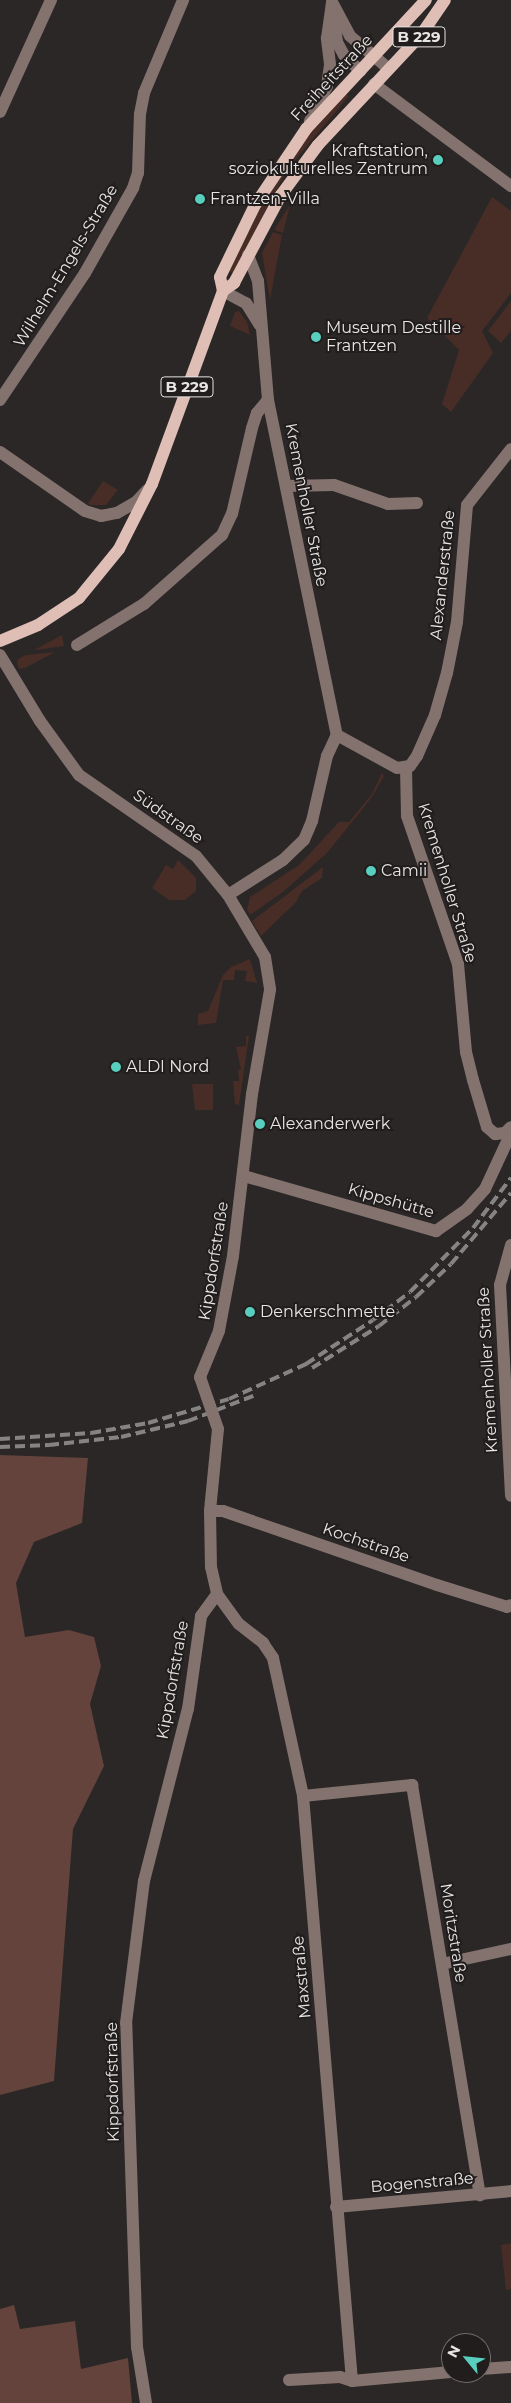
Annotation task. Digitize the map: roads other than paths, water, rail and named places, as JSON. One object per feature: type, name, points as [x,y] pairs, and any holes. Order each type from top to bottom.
[{"type":"main road","name":"Freiheitstraße","points":[[0,641],[38,626],[79,598],[119,549],[152,484],[223,291],[220,277],[248,217],[306,129],[426,0]]},
{"type":"main road","name":"Freiheitstraße","points":[[223,291],[234,283],[248,255],[298,171],[374,84],[421,35],[445,0]]},
{"type":"main road","points":[[360,71],[374,84]]},
{"type":"street","points":[[0,112],[51,0]]},
{"type":"street","name":"Wilhelm-Engels-Straße","points":[[0,400],[85,273],[133,188],[138,173],[139,121],[144,93],[183,0]]},
{"type":"street","points":[[332,1],[350,36],[389,69]]},
{"type":"street","points":[[332,1],[337,42],[344,55],[360,71]]},
{"type":"street","points":[[306,129],[327,86],[330,64],[327,38],[332,1]]},
{"type":"street","points":[[374,84],[511,186]]},
{"type":"street","name":"Kremenholler Straße","points":[[248,255],[258,281],[260,326],[268,400],[337,735]]},
{"type":"street","points":[[223,291],[246,302],[260,326]]},
{"type":"street","points":[[77,645],[144,604],[222,535],[232,514],[252,428],[258,413],[268,400]]},
{"type":"street","name":"Alexanderstraße","points":[[406,768],[414,763],[421,748],[447,673],[457,622],[467,505],[511,449]]},
{"type":"street","points":[[0,452],[85,510],[101,516],[117,513],[136,502],[152,484]]},
{"type":"street","points":[[287,486],[334,485],[388,504],[417,503]]},
{"type":"street","name":"Südstraße","points":[[0,655],[40,721],[79,775],[196,856],[228,895]]},
{"type":"street","points":[[228,895],[283,860],[304,840],[312,821],[327,756],[337,735],[393,767],[406,768]]},
{"type":"street","name":"Kremenholler Straße","points":[[406,768],[407,816],[458,964],[466,1052],[473,1080],[487,1127],[495,1134],[505,1133],[511,1127]]},
{"type":"street","name":"Kippdorfstraße","points":[[146,2403],[137,2350],[126,2024],[144,1881],[188,1709],[201,1616],[217,1594],[211,1567],[210,1511],[218,1429],[200,1377],[224,1313],[244,1176],[252,1094],[270,990],[265,957],[228,895]]},
{"type":"street","name":"Kippshütte","points":[[244,1176],[436,1231],[467,1209],[485,1189],[511,1133]]},
{"type":"street","name":"Kremenholler Straße","points":[[511,1245],[500,1285],[511,1496]]},
{"type":"street","name":"Kochstraße","points":[[210,1511],[223,1511],[437,1585],[507,1607],[511,1605]]},
{"type":"street","name":"Maxstraße","points":[[217,1594],[239,1624],[262,1643],[273,1658],[303,1796],[352,2381]]},
{"type":"street","name":"Moritzstraße","points":[[303,1796],[412,1785],[480,2195]]},
{"type":"street","points":[[442,1964],[511,1950]]},
{"type":"street","name":"Bogenstraße","points":[[336,2207],[511,2191]]},
{"type":"street","points":[[491,2368],[511,2367]]},
{"type":"street","points":[[289,2380],[340,2377],[352,2381],[441,2373]]},
{"type":"railway","points":[[0,1439],[91,1433],[148,1423],[229,1399],[306,1364],[373,1320],[410,1292],[473,1228],[511,1178]]},
{"type":"railway","points":[[312,1368],[379,1326],[416,1297],[451,1264],[511,1193]]},
{"type":"railway","points":[[0,1447],[49,1445],[121,1437],[188,1421],[253,1396]]},
{"type":"place","name":"Kraftstation, soziokulturelles Zentrum","points":[[438,160]]},
{"type":"place","name":"Frantzen-Villa","points":[[200,199]]},
{"type":"place","name":"Museum Destille Frantzen","points":[[316,337]]},
{"type":"place","name":"Camii","points":[[371,871]]},
{"type":"place","name":"ALDI Nord","points":[[116,1067]]},
{"type":"place","name":"Alexanderwerk","points":[[260,1124]]},
{"type":"place","name":"Denkerschmette","points":[[250,1312]]}]
